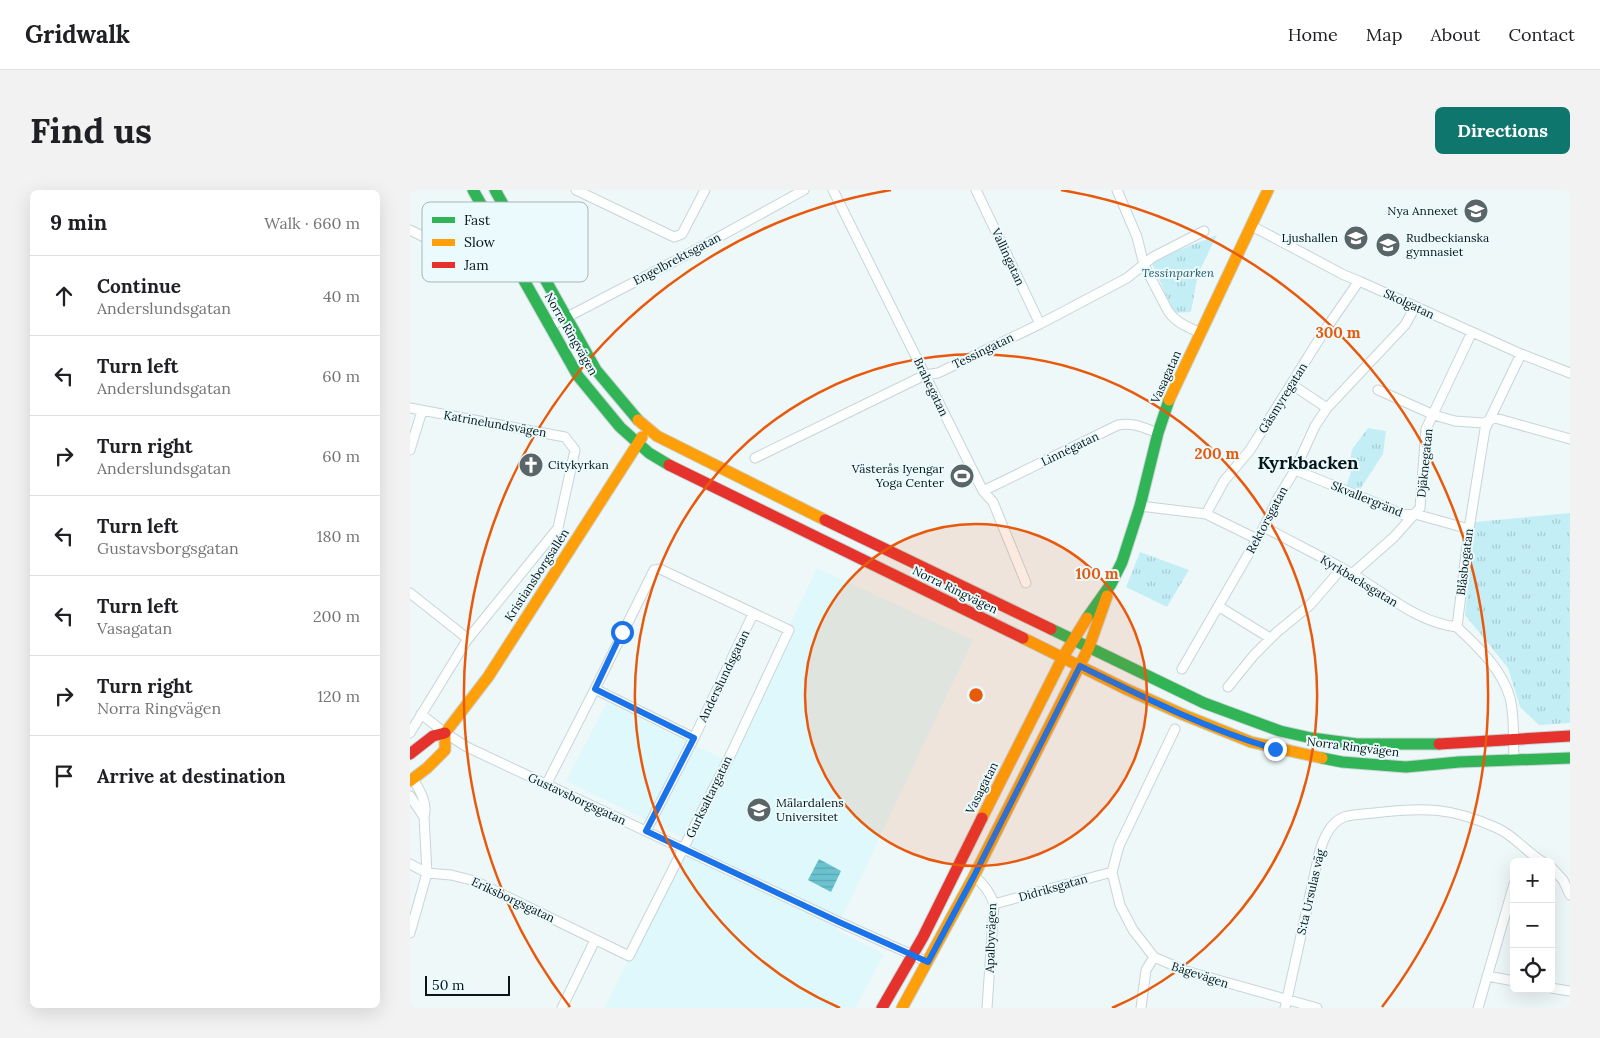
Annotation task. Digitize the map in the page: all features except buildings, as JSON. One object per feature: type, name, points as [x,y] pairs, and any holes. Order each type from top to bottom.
[{"type":"main road","name":"Norra Ringvägen","points":[[473,190],[480,202]]},
{"type":"main road","name":"Norra Ringvägen","points":[[495,190],[502,202]]},
{"type":"main road","name":"Vasagatan","points":[[902,1008],[974,876],[1090,647],[1111,584],[1128,547],[1158,434],[1172,393],[1268,190]]},
{"type":"main road","name":"Norra Ringvägen","points":[[525,282],[578,376],[620,428],[649,453],[678,470],[1126,689],[1228,733],[1259,744],[1342,762],[1406,767],[1459,762],[1570,758]]},
{"type":"main road","name":"Norra Ringvägen","points":[[547,282],[596,370],[634,416],[670,443],[762,490],[1204,703],[1255,723],[1297,735],[1356,744],[1402,745],[1570,736]]},
{"type":"main road","name":"Kristiansborgsallén","points":[[411,780],[445,750],[445,733],[488,677],[648,428]]},
{"type":"main road","name":"Vasagatan","points":[[882,1008],[912,955],[1072,639],[1111,584]]},
{"type":"main road","name":"Kristiansborgsallén","points":[[410,754],[432,736],[445,733]]},
{"type":"street","points":[[576,190],[673,236],[682,234],[705,190]]},
{"type":"street","name":"Engelbrektsgatan","points":[[550,326],[688,254],[804,190]]},
{"type":"street","name":"Brahegatan","points":[[833,190],[983,491],[993,502],[1026,583]]},
{"type":"street","name":"Vallingatan","points":[[976,190],[1040,324]]},
{"type":"street","points":[[1117,190],[1137,237],[1144,265],[1172,317],[1179,323],[1201,333]]},
{"type":"street","points":[[1257,190],[1262,202]]},
{"type":"street","name":"Skolgatan","points":[[1252,226],[1344,275],[1521,354],[1570,373]]},
{"type":"street","points":[[410,230],[422,236]]},
{"type":"street","name":"Tessingatan","points":[[755,458],[925,375],[938,373],[1040,324],[1127,278],[1153,256],[1204,231]]},
{"type":"street","name":"Gåsmyregatan","points":[[1206,514],[1224,481],[1250,450],[1323,333],[1359,281]]},
{"type":"street","name":"Rektorsgatan","points":[[1182,669],[1264,527],[1278,498],[1295,470],[1315,426],[1327,408],[1405,325],[1414,306]]},
{"type":"street","name":"Djäknegatan","points":[[1352,574],[1394,537],[1420,508],[1426,429],[1472,332]]},
{"type":"street","name":"Blåsbogatan","points":[[1457,627],[1469,529],[1485,429],[1521,354]]},
{"type":"street","points":[[1291,384],[1327,408]]},
{"type":"street","points":[[1378,390],[1455,421],[1483,423],[1495,418],[1570,439]]},
{"type":"street","name":"Katrinelundsvägen","points":[[410,408],[565,437],[575,450]]},
{"type":"street","points":[[410,450],[422,411]]},
{"type":"street","name":"Linnégatan","points":[[983,491],[1118,425],[1136,425],[1158,434]]},
{"type":"street","name":"Kristiansborgsallén","points":[[410,733],[468,639],[558,528],[575,450]]},
{"type":"street","name":"Skvallergränd","points":[[1295,470],[1370,500],[1404,516],[1416,514],[1469,529]]},
{"type":"street","points":[[1140,506],[1206,514],[1257,539]]},
{"type":"street","name":"Kyrkbacksgatan","points":[[1264,527],[1342,568],[1390,600],[1436,623],[1457,627]]},
{"type":"street","points":[[1228,687],[1270,638],[1310,605],[1342,568]]},
{"type":"street","name":"Anderslundsgatan","points":[[546,785],[654,570],[660,569],[789,630]]},
{"type":"street","points":[[410,593],[468,639]]},
{"type":"street","points":[[1218,606],[1270,638]]},
{"type":"street","name":"Anderslundsgatan","points":[[646,831],[694,738],[753,614]]},
{"type":"street","points":[[1457,627],[1474,643],[1504,681],[1510,700],[1514,761]]},
{"type":"street","name":"Gurksaltargatan","points":[[595,940],[629,956],[754,708],[789,630]]},
{"type":"street","name":"Anderslundsgatan","points":[[595,689],[694,738]]},
{"type":"street","points":[[421,714],[445,733]]},
{"type":"street","name":"Bågevägen","points":[[1175,729],[1119,846],[1112,872],[1120,905],[1133,930],[1154,958],[1186,971],[1286,1004],[1317,1008]]},
{"type":"street","name":"Gustavsborgsgatan","points":[[445,733],[467,747],[546,785],[928,962]]},
{"type":"street","points":[[411,780],[419,789],[426,808],[422,814]]},
{"type":"street","points":[[410,796],[422,814],[427,873],[410,933]]},
{"type":"street","points":[[410,808],[422,814]]},
{"type":"street","name":"S:ta Ursulas väg","points":[[1286,1004],[1319,854],[1324,839],[1332,826],[1343,817],[1426,809],[1448,811],[1498,828],[1514,837],[1535,858]]},
{"type":"street","points":[[410,864],[427,873]]},
{"type":"street","points":[[1555,871],[1563,880],[1570,894]]},
{"type":"street","name":"Didriksgatan","points":[[994,904],[1112,872]]},
{"type":"street","name":"Eriksborgsgatan","points":[[427,873],[451,875],[475,881],[595,940]]},
{"type":"street","name":"Apalbyvägen","points":[[974,876],[982,882],[990,893],[994,904],[987,1008]]},
{"type":"street","points":[[1478,1008],[1510,898]]},
{"type":"street","points":[[562,1008],[595,940]]},
{"type":"street","points":[[1141,1008],[1146,970],[1154,958]]},
{"type":"street","points":[[1488,976],[1510,980]]},
{"type":"street","points":[[1555,989],[1569,991]]},
{"type":"shaded area","name":"Mälardalens Universitet","points":[[817,568],[973,640],[836,930],[884,954],[855,1008],[605,1008],[686,839],[566,781],[607,702],[725,760]]},
{"type":"green space","name":"Tessinparken","points":[[1217,235],[1198,274],[1191,312],[1174,313],[1151,261]]},
{"type":"green space","points":[[1368,428],[1386,431],[1383,454],[1357,494],[1347,491],[1351,472],[1351,454],[1353,448]]},
{"type":"green space","points":[[1570,513],[1570,723],[1539,725],[1520,707],[1508,668],[1465,615],[1475,522]]},
{"type":"green space","points":[[1140,552],[1189,570],[1167,607],[1126,587]]},
{"type":"water","points":[[819,859],[841,871],[831,892],[808,880]]},
{"type":"traffic: fast","points":[[473,190],[480,202]]},
{"type":"traffic: fast","points":[[495,190],[502,202]]},
{"type":"traffic: fast","points":[[525,282],[578,376],[620,427],[649,453],[669,465]]},
{"type":"traffic: fast","points":[[547,282],[596,370],[638,420]]},
{"type":"traffic: fast","points":[[1087,618],[1111,584],[1122,562],[1140,506],[1158,433],[1169,400]]},
{"type":"traffic: fast","points":[[1051,629],[1204,703],[1280,731],[1311,738],[1357,744],[1439,744]]},
{"type":"traffic: fast","points":[[1322,758],[1342,762],[1406,767],[1459,762],[1570,758]]},
{"type":"traffic: slow","points":[[1169,400],[1268,190]]},
{"type":"traffic: slow","points":[[638,420],[657,436],[825,520]]},
{"type":"traffic: slow","points":[[410,781],[427,768],[445,750],[445,733],[488,677],[642,437]]},
{"type":"traffic: slow","points":[[902,1008],[974,876],[1089,647],[1107,596]]},
{"type":"traffic: slow","points":[[982,818],[1063,657],[1087,618]]},
{"type":"traffic: slow","points":[[1023,638],[1126,689],[1251,742],[1322,758]]},
{"type":"traffic: jam","points":[[669,465],[1023,638]]},
{"type":"traffic: jam","points":[[825,520],[1051,629]]},
{"type":"traffic: jam","points":[[410,754],[433,736],[445,733]]},
{"type":"traffic: jam","points":[[1439,744],[1570,736]]},
{"type":"traffic: jam","points":[[882,1008],[923,937],[982,818]]},
{"type":"place","name":"Nya Annexet","points":[[1476,211]]},
{"type":"place","name":"Ljushallen","points":[[1356,238]]},
{"type":"place","name":"Rudbeckianska gymnasiet","points":[[1388,245]]},
{"type":"place","name":"Citykyrkan","points":[[531,465]]},
{"type":"place","name":"Västerås Iyengar Yoga Center","points":[[962,476]]},
{"type":"place","name":"Mälardalens Universitet","points":[[759,810]]},
{"type":"district","name":"Kyrkbacken","points":[[1308,463]]},
{"type":"route","points":[[622,632],[595,689],[694,738],[646,831],[928,962],[974,876],[1080,666],[1184,715],[1251,742],[1275,749]]}]
